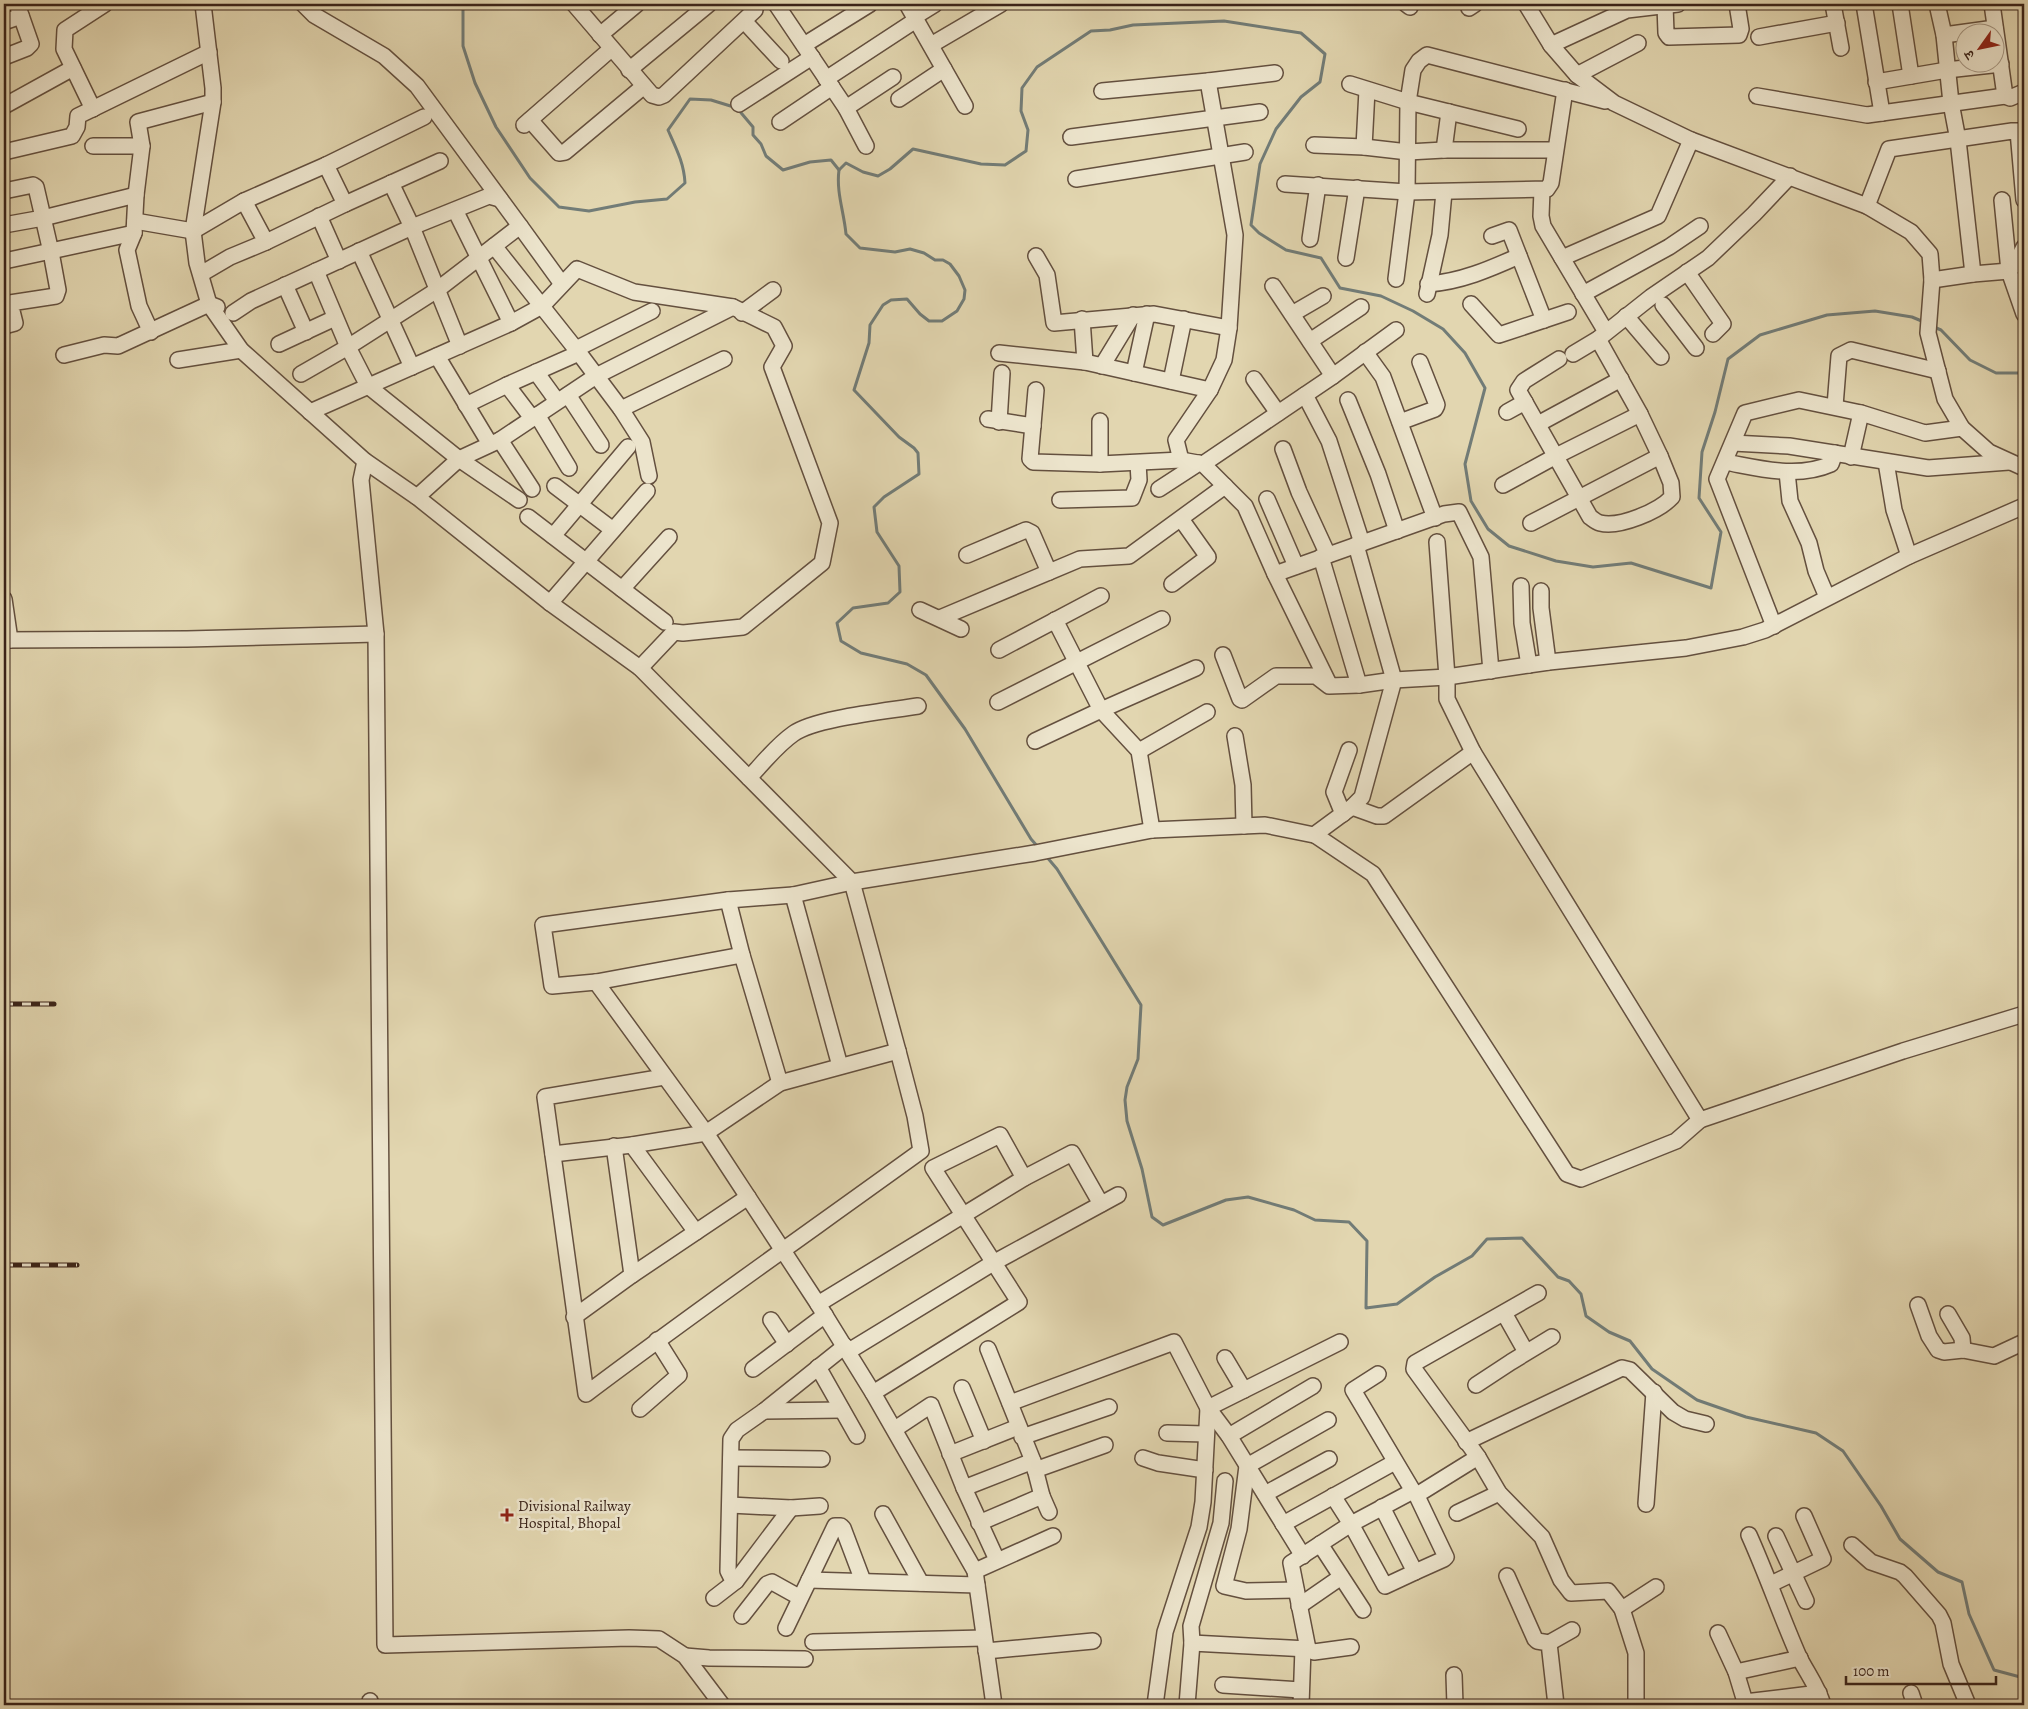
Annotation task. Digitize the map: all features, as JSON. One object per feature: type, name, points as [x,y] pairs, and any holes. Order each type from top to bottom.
[{"type":"street","points":[[93,109],[64,49],[65,30],[105,4]]},
{"type":"street","points":[[203,4],[213,102],[193,231],[209,304],[232,336]]},
{"type":"street","points":[[303,4],[314,15],[384,56],[417,86],[562,284]]},
{"type":"street","points":[[574,4],[628,70],[655,97],[664,95],[755,10]]},
{"type":"street","points":[[600,35],[637,4]]},
{"type":"street","points":[[628,70],[709,4]]},
{"type":"street","points":[[739,104],[870,4]]},
{"type":"street","points":[[780,122],[913,14],[935,4]]},
{"type":"street","points":[[930,45],[1001,4]]},
{"type":"street","points":[[1526,4],[1552,45],[1576,75],[1614,103],[1691,140],[1867,206],[1911,232],[1930,254],[1932,280],[1928,333],[1945,399],[1962,428],[1988,452],[2017,465]]},
{"type":"street","points":[[1552,45],[1627,10],[1671,4],[1666,33],[1669,37],[1739,35],[1741,29],[1737,4]]},
{"type":"street","points":[[1833,4],[1841,48]]},
{"type":"street","points":[[1864,4],[1882,113]]},
{"type":"street","points":[[1900,4],[1911,76]]},
{"type":"street","points":[[1937,4],[1944,35],[1973,274]]},
{"type":"street","points":[[1992,4],[1994,22]]},
{"type":"street","points":[[779,5],[846,108],[866,146]]},
{"type":"street","points":[[4,22],[19,10],[30,41],[30,47],[4,57]]},
{"type":"street","points":[[913,14],[965,106]]},
{"type":"street","points":[[744,21],[780,61]]},
{"type":"street","points":[[1759,37],[1836,23]]},
{"type":"street","points":[[1944,35],[1956,33]]},
{"type":"street","points":[[1576,75],[1638,43]]},
{"type":"street","points":[[611,49],[527,123],[559,153],[565,152],[644,86]]},
{"type":"street","points":[[4,152],[72,136],[77,128],[78,116],[209,52]]},
{"type":"street","points":[[1396,279],[1407,192],[1408,102],[1413,70],[1419,61],[1427,55],[1614,103]]},
{"type":"street","points":[[4,106],[73,68]]},
{"type":"street","points":[[899,99],[944,69]]},
{"type":"street","points":[[1876,82],[1956,69]]},
{"type":"street","points":[[2002,72],[2005,96]]},
{"type":"street","points":[[1102,91],[1275,73]]},
{"type":"street","points":[[846,108],[893,77]]},
{"type":"street","points":[[1181,460],[1176,440],[1210,390],[1224,360],[1229,328],[1234,235],[1208,81]]},
{"type":"street","points":[[1350,84],[1408,102],[1518,129]]},
{"type":"street","points":[[1364,147],[1367,90]]},
{"type":"street","points":[[1285,184],[1407,192],[1524,188],[1542,190],[1550,187],[1565,90]]},
{"type":"street","points":[[1757,96],[1867,116],[2005,96],[2010,98],[2024,92]]},
{"type":"street","points":[[151,332],[139,306],[127,250],[134,227],[142,146],[138,122],[213,102]]},
{"type":"street","points":[[1071,137],[1260,112]]},
{"type":"street","points":[[1444,150],[1449,112]]},
{"type":"street","points":[[10,260],[51,252],[134,227],[193,231],[244,201],[326,165],[424,117]]},
{"type":"street","points":[[1867,206],[1889,149],[1958,140],[2018,126],[2024,200]]},
{"type":"street","points":[[1562,258],[1658,216],[1691,140]]},
{"type":"street","points":[[1314,145],[1364,147],[1408,152],[1444,150],[1555,150]]},
{"type":"street","points":[[94,146],[142,146]]},
{"type":"street","points":[[1076,179],[1245,152]]},
{"type":"street","points":[[201,274],[230,256],[266,242],[344,204],[440,161]]},
{"type":"street","points":[[326,165],[344,204]]},
{"type":"street","points":[[1542,190],[1541,216],[1543,226],[1583,294],[1602,335],[1620,379],[1640,414],[1671,483],[1672,497],[1665,504],[1622,523],[1599,523],[1590,517],[1518,390],[1520,385],[1602,335],[1626,316],[1662,300],[1687,272],[1714,252],[1790,176]]},
{"type":"street","points":[[391,183],[412,227],[460,346]]},
{"type":"street","points":[[1310,239],[1318,185]]},
{"type":"street","points":[[4,191],[35,186],[58,290],[56,296],[10,303],[15,323],[4,326]]},
{"type":"street","points":[[1346,258],[1357,188]]},
{"type":"street","points":[[1444,192],[1440,235],[1427,289],[1494,267],[1518,256]]},
{"type":"street","points":[[4,225],[43,218],[136,195]]},
{"type":"street","points":[[233,313],[251,301],[412,227],[489,196],[500,199]]},
{"type":"street","points":[[2002,200],[2009,271],[2024,314]]},
{"type":"street","points":[[244,201],[266,242]]},
{"type":"street","points":[[319,216],[339,261]]},
{"type":"street","points":[[458,216],[511,323]]},
{"type":"street","points":[[301,374],[348,347],[437,290],[520,226]]},
{"type":"street","points":[[1583,294],[1669,248],[1700,226]]},
{"type":"street","points":[[1492,236],[1509,230],[1544,320]]},
{"type":"street","points":[[494,246],[621,409],[642,442],[649,476]]},
{"type":"street","points":[[1932,280],[2009,271],[2024,247]]},
{"type":"street","points":[[359,251],[412,366]]},
{"type":"street","points":[[1036,256],[1047,275],[1054,322],[1140,315],[1184,319],[1229,328]]},
{"type":"street","points":[[310,412],[511,323],[542,306],[577,269],[634,292],[738,310],[774,326],[784,346],[772,367],[830,523],[822,563],[743,627],[683,633],[674,632],[640,668]]},
{"type":"street","points":[[316,271],[348,347],[368,386],[459,459],[518,500]]},
{"type":"street","points":[[1687,272],[1723,324],[1713,334]]},
{"type":"street","points":[[496,293],[522,280]]},
{"type":"street","points":[[285,285],[306,332]]},
{"type":"street","points":[[1273,286],[1333,376]]},
{"type":"street","points":[[417,497],[459,459],[495,442],[596,376],[738,310],[773,290]]},
{"type":"street","points":[[1292,314],[1323,296]]},
{"type":"street","points":[[1662,300],[1696,348]]},
{"type":"street","points":[[64,355],[104,345],[118,346],[209,304],[233,313]]},
{"type":"street","points":[[1471,304],[1499,335],[1568,312]]},
{"type":"street","points":[[1310,341],[1361,307]]},
{"type":"street","points":[[466,405],[536,372],[652,311]]},
{"type":"street","points":[[233,313],[232,336],[236,351],[310,412],[365,461],[417,497],[550,603],[640,668],[852,882],[915,1116],[921,1151],[784,1251],[657,1340],[586,1394],[545,1097],[664,1076]]},
{"type":"street","points":[[1102,366],[1140,315]]},
{"type":"street","points":[[1134,373],[1140,315]]},
{"type":"street","points":[[1626,316],[1661,357]]},
{"type":"street","points":[[279,344],[335,318]]},
{"type":"street","points":[[1082,319],[1084,362]]},
{"type":"street","points":[[1170,381],[1184,319]]},
{"type":"street","points":[[1159,489],[1278,414],[1396,330]]},
{"type":"street","points":[[1835,406],[1839,356],[1851,350],[1938,371]]},
{"type":"street","points":[[178,360],[236,351]]},
{"type":"street","points":[[999,352],[1084,362],[1210,390]]},
{"type":"street","points":[[1365,352],[1383,376],[1434,518]]},
{"type":"street","points":[[437,356],[466,405],[532,489]]},
{"type":"street","points":[[621,409],[724,359]]},
{"type":"street","points":[[1400,422],[1437,407],[1420,362]]},
{"type":"street","points":[[536,372],[562,398],[601,445]]},
{"type":"street","points":[[1002,374],[993,420],[1033,426]]},
{"type":"street","points":[[1254,379],[1278,414]]},
{"type":"street","points":[[1538,424],[1620,379]]},
{"type":"street","points":[[507,385],[534,417],[569,468]]},
{"type":"street","points":[[1036,390],[1030,459],[1033,462],[1138,464],[1181,460],[1201,463],[1245,506],[1275,574],[1329,686]]},
{"type":"street","points":[[1306,395],[1328,441],[1359,544],[1394,680],[1367,786],[1362,797],[1348,811],[1315,835]]},
{"type":"street","points":[[1348,400],[1378,474],[1397,531]]},
{"type":"street","points":[[1774,626],[1717,480],[1745,413],[1799,400],[1835,406],[1925,433],[1962,428]]},
{"type":"street","points":[[1507,412],[1525,402]]},
{"type":"street","points":[[1851,456],[1861,413]]},
{"type":"street","points":[[1503,485],[1640,414]]},
{"type":"street","points":[[1100,421],[1100,464]]},
{"type":"street","points":[[1733,443],[1789,446],[1928,468],[2017,465]]},
{"type":"street","points":[[553,536],[628,447]]},
{"type":"street","points":[[1283,449],[1324,556],[1359,685]]},
{"type":"street","points":[[1725,462],[1787,472],[1809,471],[1833,462],[1835,453]]},
{"type":"street","points":[[1531,523],[1660,456]]},
{"type":"street","points":[[365,461],[360,480],[376,634],[385,1645],[630,1638],[659,1639],[685,1656],[722,1705]]},
{"type":"street","points":[[1886,462],[1894,510],[1909,556]]},
{"type":"street","points":[[1060,500],[1132,498],[1139,480],[1138,464]]},
{"type":"street","points":[[1787,472],[1790,501],[1809,543],[1816,571],[1827,597]]},
{"type":"street","points":[[555,486],[613,530]]},
{"type":"street","points":[[940,618],[1080,559],[1130,556],[1225,486]]},
{"type":"street","points":[[550,603],[647,491]]},
{"type":"street","points":[[1267,499],[1296,566]]},
{"type":"street","points":[[1223,655],[1242,700],[1276,676],[1316,676],[1329,686],[1359,685],[1394,680],[1447,677],[1548,662],[1686,648],[1743,637],[1774,626],[1909,556],[2024,506]]},
{"type":"street","points":[[1275,574],[1434,518],[1459,512],[1479,551],[1491,671]]},
{"type":"street","points":[[528,517],[665,622]]},
{"type":"street","points":[[1172,584],[1208,557],[1181,519]]},
{"type":"street","points":[[967,554],[1026,530],[1032,533],[1049,572]]},
{"type":"street","points":[[622,589],[670,537]]},
{"type":"street","points":[[1437,542],[1447,699],[1473,752],[1700,1120]]},
{"type":"street","points":[[1521,586],[1522,623],[1530,665]]},
{"type":"street","points":[[1541,591],[1548,662]]},
{"type":"street","points":[[999,650],[1101,596]]},
{"type":"street","points":[[4,599],[7,640],[187,639],[376,634]]},
{"type":"street","points":[[920,610],[961,629]]},
{"type":"street","points":[[998,702],[1162,619]]},
{"type":"street","points":[[1055,620],[1101,710],[1139,751],[1152,830]]},
{"type":"street","points":[[1036,741],[1196,668]]},
{"type":"street","points":[[749,778],[783,742],[794,733],[806,727],[849,717],[918,706]]},
{"type":"street","points":[[1139,751],[1207,712]]},
{"type":"street","points":[[1236,736],[1243,785],[1244,826]]},
{"type":"street","points":[[1349,750],[1334,792],[1348,811],[1377,816],[1384,816],[1473,752]]},
{"type":"street","points":[[742,955],[596,982],[552,986],[543,925],[728,900],[793,895],[852,882],[1035,853],[1152,830],[1265,825],[1315,835],[1373,874],[1567,1174],[1581,1179],[1676,1141],[1700,1120],[1903,1051],[2024,1014]]},
{"type":"street","points":[[793,895],[840,1066]]},
{"type":"street","points":[[728,900],[742,955],[780,1083]]},
{"type":"street","points":[[596,982],[706,1133],[847,1349],[895,1429],[976,1578],[994,1705]]},
{"type":"street","points":[[553,1154],[632,1145],[706,1133],[780,1083],[898,1051]]},
{"type":"street","points":[[873,1393],[1019,1302],[933,1168],[1000,1136],[1024,1178]]},
{"type":"street","points":[[632,1145],[696,1232]]},
{"type":"street","points":[[614,1146],[632,1275]]},
{"type":"street","points":[[753,1369],[787,1344],[822,1310],[963,1215],[1024,1178],[1072,1153],[1101,1204]]},
{"type":"street","points":[[736,1581],[728,1571],[731,1439],[737,1430],[764,1411],[818,1367],[847,1349],[993,1264],[1118,1195]]},
{"type":"street","points":[[574,1317],[632,1275],[748,1197]]},
{"type":"street","points":[[1538,1293],[1415,1363],[1414,1369],[1478,1457],[1499,1493],[1542,1537],[1561,1580],[1571,1593],[1608,1591],[1622,1609],[1636,1653],[1636,1705]]},
{"type":"street","points":[[1918,1305],[1929,1336],[1938,1350],[1944,1352],[1963,1350],[1994,1356],[2024,1342]]},
{"type":"street","points":[[1504,1313],[1526,1352]]},
{"type":"street","points":[[1948,1314],[1962,1338],[1963,1350]]},
{"type":"street","points":[[771,1320],[787,1344]]},
{"type":"street","points":[[1476,1385],[1526,1352],[1552,1338]]},
{"type":"street","points":[[640,1409],[679,1375],[657,1340]]},
{"type":"street","points":[[1010,1404],[1174,1342],[1208,1408],[1228,1436],[1303,1556]]},
{"type":"street","points":[[1208,1408],[1340,1342]]},
{"type":"street","points":[[988,1349],[1034,1465],[1042,1496],[1049,1512]]},
{"type":"street","points":[[1225,1358],[1244,1390]]},
{"type":"street","points":[[818,1367],[856,1436]]},
{"type":"street","points":[[1466,1442],[1622,1368],[1630,1370],[1680,1417],[1706,1424]]},
{"type":"street","points":[[1333,1496],[1386,1586],[1444,1560],[1446,1556],[1414,1492],[1353,1390],[1378,1374]]},
{"type":"street","points":[[1228,1436],[1313,1386]]},
{"type":"street","points":[[962,1388],[984,1440]]},
{"type":"street","points":[[1646,1504],[1654,1392]]},
{"type":"street","points":[[895,1429],[931,1405],[964,1488],[997,1560]]},
{"type":"street","points":[[950,1454],[984,1440],[1109,1407]]},
{"type":"street","points":[[1155,1705],[1165,1632],[1199,1527],[1203,1502],[1208,1408]]},
{"type":"street","points":[[764,1411],[842,1410]]},
{"type":"street","points":[[1247,1466],[1328,1420]]},
{"type":"street","points":[[1167,1433],[1206,1434]]},
{"type":"street","points":[[964,1488],[1034,1465],[1105,1445]]},
{"type":"street","points":[[1223,1686],[1301,1698],[1306,1649],[1291,1563],[1351,1524],[1414,1492],[1420,1493],[1478,1457]]},
{"type":"street","points":[[731,1458],[822,1459]]},
{"type":"street","points":[[1143,1458],[1205,1470]]},
{"type":"street","points":[[1264,1494],[1329,1459]]},
{"type":"street","points":[[1283,1524],[1395,1462]]},
{"type":"street","points":[[1247,1466],[1239,1529],[1225,1587],[1246,1590],[1296,1590]]},
{"type":"street","points":[[1187,1705],[1192,1643],[1191,1626],[1221,1523],[1225,1481]]},
{"type":"street","points":[[1457,1513],[1499,1493]]},
{"type":"street","points":[[979,1523],[1042,1496]]},
{"type":"street","points":[[730,1505],[791,1508],[820,1506]]},
{"type":"street","points":[[1382,1507],[1415,1572]]},
{"type":"street","points":[[714,1598],[736,1581],[791,1508]]},
{"type":"street","points":[[882,1514],[921,1583]]},
{"type":"street","points":[[1771,1584],[1823,1560],[1804,1516]]},
{"type":"street","points":[[786,1628],[833,1528],[838,1526],[843,1528],[863,1581]]},
{"type":"street","points":[[1718,1633],[1736,1672],[1746,1704],[1821,1699],[1800,1658],[1771,1584],[1749,1535]]},
{"type":"street","points":[[809,1580],[921,1583],[976,1578],[997,1560],[1053,1536]]},
{"type":"street","points":[[1776,1536],[1806,1601]]},
{"type":"street","points":[[1320,1544],[1363,1610]]},
{"type":"street","points":[[1852,1545],[1871,1562],[1900,1572],[1905,1576],[1939,1615],[1945,1630],[1950,1664],[1968,1705]]},
{"type":"street","points":[[1507,1576],[1535,1641],[1549,1644],[1572,1630]]},
{"type":"street","points":[[1299,1606],[1341,1577]]},
{"type":"street","points":[[742,1616],[767,1584],[772,1582],[799,1598]]},
{"type":"street","points":[[1622,1609],[1656,1587]]},
{"type":"street","points":[[813,1642],[985,1644],[1093,1641]]},
{"type":"street","points":[[1192,1643],[1306,1649],[1314,1652],[1351,1647]]},
{"type":"street","points":[[1549,1644],[1556,1705]]},
{"type":"street","points":[[685,1656],[805,1659]]},
{"type":"street","points":[[1736,1672],[1800,1658]]},
{"type":"street","points":[[1454,1675],[1454,1705]]},
{"type":"waterway","points":[[463,4],[463,46],[475,83],[496,127],[530,178],[559,207],[589,211],[635,202],[667,199],[685,183],[677,149],[668,130],[690,99],[711,100],[737,108],[753,127],[753,135],[761,144],[766,156],[783,170],[810,162],[831,160],[839,170],[839,194],[846,234],[860,248],[895,252],[910,249],[924,253],[935,260],[943,260],[950,264],[959,276],[965,290],[964,299],[957,311],[942,321],[929,321],[907,299],[891,300],[883,305],[870,325],[869,343],[854,390],[899,437],[918,453],[919,474],[884,497],[874,507],[877,532],[899,566],[900,592],[888,603],[853,608],[837,623],[841,641],[861,653],[907,664],[926,675],[965,729],[1031,839],[1038,847]]},
{"type":"waterway","points":[[839,170],[846,163],[863,172],[878,176],[890,169],[913,149],[981,164],[1005,165],[1026,151],[1028,130],[1021,111],[1022,88],[1037,67],[1091,31],[1110,30],[1133,25],[1224,21],[1301,33],[1325,54],[1320,82],[1301,97],[1276,129],[1260,164],[1251,225],[1259,233],[1286,250],[1321,258],[1340,288],[1381,296],[1413,311],[1443,329],[1465,353],[1485,388],[1465,464],[1471,501],[1488,529],[1509,546],[1556,561],[1593,567],[1631,563],[1711,588],[1721,532],[1699,498],[1702,452],[1715,412],[1728,359],[1760,335],[1827,315],[1875,311],[1912,317],[1924,322]]},
{"type":"waterway","points":[[1934,327],[1941,330],[1970,360],[1996,373],[2024,373]]},
{"type":"waterway","points":[[1046,856],[1057,869],[1141,1005],[1138,1059],[1127,1087],[1125,1100],[1127,1121],[1142,1169],[1152,1217],[1163,1225],[1226,1200],[1248,1197],[1294,1210],[1315,1220],[1349,1222],[1367,1241],[1366,1308],[1397,1304],[1435,1277],[1472,1256],[1487,1239],[1522,1238],[1558,1277],[1569,1281],[1581,1294],[1586,1316],[1609,1332],[1630,1341],[1652,1369],[1697,1400],[1746,1417],[1816,1433],[1843,1451],[1881,1506],[1900,1539],[1938,1572],[1962,1582],[1969,1614],[1994,1670],[2024,1678]]},
{"type":"railway","points":[[4,1004],[54,1004]]},
{"type":"railway","points":[[4,1265],[77,1265]]},
{"type":"place","name":"Divisional Railway Hospital, Bhopal","points":[[507,1515]]}]
